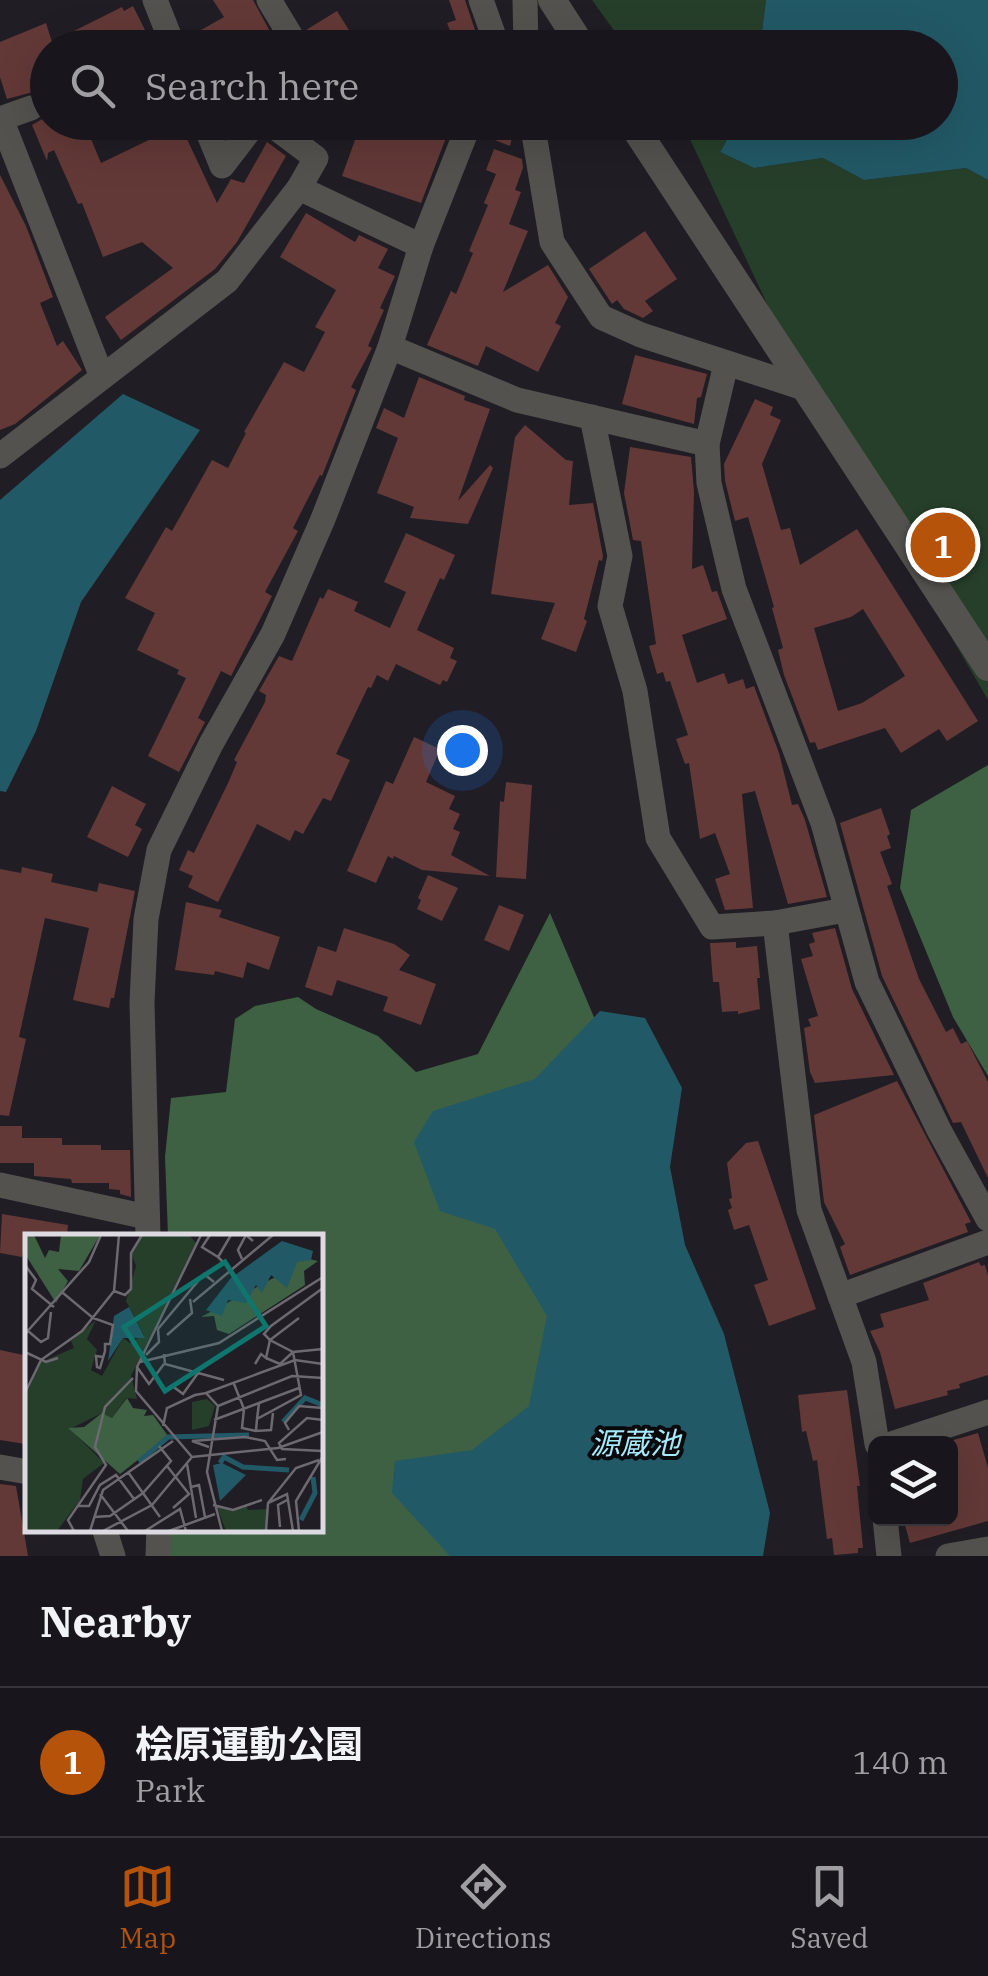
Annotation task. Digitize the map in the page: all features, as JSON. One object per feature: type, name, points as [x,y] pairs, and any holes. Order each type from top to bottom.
[{"type":"street","points":[[155,0],[167,30]]},
{"type":"street","points":[[269,0],[287,30]]},
{"type":"street","points":[[481,0],[492,30]]},
{"type":"street","points":[[526,0],[526,30]]},
{"type":"street","points":[[552,0],[571,30]]},
{"type":"street","points":[[30,108],[0,119],[102,377]]},
{"type":"street","points":[[211,140],[222,166],[242,140]]},
{"type":"street","points":[[0,456],[227,281],[300,188],[316,158],[292,140]]},
{"type":"street","points":[[0,1186],[148,1227],[142,1002],[146,919],[158,850],[211,744],[273,634],[323,518],[390,347],[421,246],[463,140]]},
{"type":"street","points":[[535,140],[552,242],[601,317],[641,335],[807,389]]},
{"type":"street","points":[[643,140],[988,667]]},
{"type":"street","points":[[300,188],[421,246]]},
{"type":"street","points":[[390,347],[517,400],[708,444]]},
{"type":"street","points":[[726,364],[708,444],[709,482],[734,589],[823,823],[867,982],[939,1130],[988,1219]]},
{"type":"street","points":[[592,416],[620,556],[610,606],[635,691],[658,838],[712,926],[775,923],[845,910]]},
{"type":"street","points":[[775,923],[809,1210],[864,1362],[876,1436]]},
{"type":"street","points":[[840,1296],[988,1242]]},
{"type":"street","points":[[915,1436],[988,1412]]},
{"type":"street","points":[[0,1467],[25,1471]]},
{"type":"street","points":[[886,1526],[889,1556]]},
{"type":"street","points":[[105,1531],[113,1556]]},
{"type":"street","points":[[158,1556],[159,1531]]},
{"type":"street","points":[[948,1556],[988,1548]]},
{"type":"green space","points":[[592,0],[766,0],[762,30],[614,30]]},
{"type":"green space","points":[[690,140],[727,140],[720,152],[754,168],[823,158],[864,180],[966,168],[988,180],[988,700],[807,389]]},
{"type":"green space","points":[[988,765],[988,1076],[953,1017],[900,888],[911,810]]},
{"type":"green space","points":[[550,913],[599,1029],[518,1238],[565,1327],[487,1556],[168,1556],[169,1531],[322,1531],[322,1234],[168,1234],[165,1157],[171,1098],[226,1092],[235,1019],[255,1006],[298,997],[378,1036],[416,1072],[478,1054]]},
{"type":"water","points":[[766,0],[988,0],[988,180],[966,168],[864,180],[823,158],[754,168],[720,152],[727,140],[958,140],[958,30],[762,30]]},
{"type":"water","points":[[123,394],[200,430],[81,602],[36,731],[6,792],[0,791],[0,500]]},
{"type":"water","name":"源蔵池","points":[[600,1011],[645,1018],[682,1088],[670,1167],[685,1245],[724,1334],[770,1513],[763,1556],[450,1556],[392,1493],[395,1461],[472,1450],[529,1406],[547,1316],[495,1229],[440,1211],[414,1142],[433,1111],[535,1079]]},
{"type":"building","points":[[213,0],[253,0],[269,30],[201,30],[224,17]]},
{"type":"building","points":[[449,0],[465,0],[475,30],[450,30],[447,23],[456,20]]},
{"type":"building","points":[[133,6],[145,30],[76,30],[122,7],[124,11]]},
{"type":"building","points":[[337,11],[349,30],[306,30]]},
{"type":"building","points":[[46,23],[48,30],[30,30],[30,93],[7,99],[0,77],[0,42]]},
{"type":"building","points":[[38,140],[91,140],[101,163],[149,140],[187,140],[217,203],[231,179],[244,183],[267,142],[286,156],[237,242],[215,269],[121,340],[105,317],[173,268],[142,242],[103,257],[82,203],[78,204],[54,150],[48,153],[47,161]]},
{"type":"building","points":[[355,140],[445,140],[421,203],[342,176]]},
{"type":"building","points":[[494,149],[522,159],[515,190],[521,192],[509,224],[528,231],[503,292],[548,265],[568,297],[555,323],[561,326],[538,372],[486,346],[478,366],[427,345],[451,291],[456,294],[473,253],[469,251],[496,174],[486,170]]},
{"type":"building","points":[[0,175],[26,226],[53,297],[40,303],[57,346],[63,341],[82,370],[15,424],[0,430]]},
{"type":"building","points":[[306,213],[355,242],[359,235],[388,249],[378,268],[395,276],[380,308],[384,310],[368,346],[372,348],[351,387],[356,390],[322,476],[293,528],[298,531],[265,592],[272,596],[231,676],[221,671],[198,718],[205,722],[179,772],[148,756],[186,678],[177,674],[179,670],[137,650],[155,613],[125,598],[166,527],[172,531],[212,460],[228,468],[284,362],[304,372],[325,332],[315,327],[336,290],[280,257]]},
{"type":"building","points":[[645,231],[677,279],[645,301],[653,311],[643,318],[624,309],[617,300],[612,304],[589,269]]},
{"type":"building","points":[[635,355],[707,374],[701,397],[697,398],[694,424],[622,404]]},
{"type":"building","points":[[419,377],[490,409],[458,501],[490,465],[493,468],[468,524],[410,518],[414,507],[377,493],[398,438],[376,428],[384,408],[404,418]]},
{"type":"building","points":[[755,399],[773,407],[770,415],[781,420],[762,464],[781,530],[790,528],[800,565],[857,529],[978,721],[947,741],[939,729],[901,753],[885,728],[818,750],[815,742],[810,743],[784,675],[774,607],[748,517],[735,521],[724,464]],"holes":[[[863,609],[905,676],[862,703],[838,711],[814,628],[851,617]]]},
{"type":"building","points":[[525,425],[566,460],[573,461],[569,505],[593,503],[603,556],[576,652],[541,639],[555,603],[491,594],[515,437]]},
{"type":"building","points":[[630,447],[691,457],[692,569],[703,565],[727,619],[682,635],[697,683],[724,673],[728,684],[743,679],[746,689],[754,686],[779,753],[792,805],[798,804],[805,820],[827,897],[788,904],[755,791],[742,794],[753,908],[725,910],[715,879],[730,874],[715,833],[700,839],[689,763],[685,764],[676,739],[688,735],[670,681],[666,682],[663,672],[657,674],[649,646],[656,644],[641,541],[633,540],[624,493]]},
{"type":"building","points":[[406,533],[455,555],[417,630],[454,648],[450,658],[457,661],[447,682],[443,680],[440,685],[396,664],[388,681],[377,675],[336,754],[350,760],[331,801],[323,798],[303,834],[295,830],[290,841],[257,824],[218,902],[188,887],[193,876],[179,870],[188,850],[194,853],[229,781],[237,762],[234,760],[265,702],[266,695],[259,691],[279,656],[292,661],[320,597],[323,599],[328,589],[358,602],[354,611],[390,628],[406,592],[384,582]]},
{"type":"building","points":[[414,737],[440,749],[426,782],[455,796],[449,809],[460,814],[453,829],[460,832],[451,855],[490,876],[422,870],[394,856],[388,856],[376,883],[347,871],[386,781],[393,784]]},
{"type":"building","points":[[506,782],[532,785],[526,879],[496,877],[500,801],[504,802]]},
{"type":"building","points":[[112,786],[146,804],[135,825],[142,829],[128,857],[87,837]]},
{"type":"building","points":[[881,808],[890,834],[887,836],[891,848],[880,852],[892,884],[887,886],[919,979],[946,1032],[953,1028],[961,1044],[967,1041],[988,1082],[988,1178],[961,1122],[953,1123],[882,976],[840,823]]},
{"type":"building","points":[[22,867],[53,874],[51,882],[97,892],[99,883],[135,891],[109,1008],[73,1000],[89,928],[45,918],[19,1037],[26,1039],[9,1116],[0,1115],[0,869],[21,873]]},
{"type":"building","points":[[428,875],[458,888],[442,921],[417,909]]},
{"type":"building","points":[[186,902],[222,910],[219,917],[280,937],[269,970],[247,962],[243,978],[215,971],[214,975],[175,970]]},
{"type":"building","points":[[499,905],[524,915],[509,951],[484,940]]},
{"type":"building","points":[[344,928],[394,944],[410,955],[399,970],[436,984],[421,1025],[383,1011],[388,997],[337,980],[332,996],[305,987],[318,946],[336,952]]},
{"type":"building","points":[[835,928],[852,989],[894,1075],[815,1083],[810,1072],[804,1028],[811,1026],[808,1019],[818,1016],[801,959],[813,956],[809,944],[815,942],[812,933]]},
{"type":"building","points":[[736,942],[736,948],[757,946],[760,978],[760,1009],[738,1014],[722,1012],[719,982],[713,982],[710,943]]},
{"type":"building","points":[[897,1081],[971,1222],[965,1224],[968,1232],[850,1275],[840,1247],[845,1244],[824,1202],[814,1115]]},
{"type":"building","points":[[0,1126],[22,1126],[22,1138],[62,1138],[62,1145],[130,1150],[131,1197],[109,1189],[109,1183],[72,1183],[71,1179],[34,1176],[34,1163],[0,1163]]},
{"type":"building","points":[[758,1141],[816,1309],[769,1326],[754,1285],[768,1280],[749,1225],[734,1230],[728,1210],[732,1208],[732,1198],[727,1163],[746,1143]]},
{"type":"building","points":[[2,1214],[68,1225],[67,1234],[25,1234],[22,1257],[0,1253]]},
{"type":"building","points":[[979,1262],[985,1265],[988,1276],[988,1375],[959,1384],[960,1388],[947,1391],[948,1395],[895,1409],[880,1352],[870,1331],[884,1327],[880,1314],[929,1300],[923,1283]]},
{"type":"building","points":[[0,1350],[25,1355],[25,1444],[0,1440]]},
{"type":"building","points":[[847,1390],[860,1486],[863,1548],[858,1548],[858,1553],[834,1555],[832,1538],[827,1539],[817,1460],[813,1461],[806,1431],[802,1432],[798,1395]]},
{"type":"building","points":[[978,1433],[988,1468],[988,1521],[910,1543],[905,1526],[958,1526],[958,1439]]},
{"type":"building","points":[[0,1484],[16,1486],[28,1556],[0,1556]]},
{"type":"place","name":"桧原運動公園","points":[[943,545]]}]
